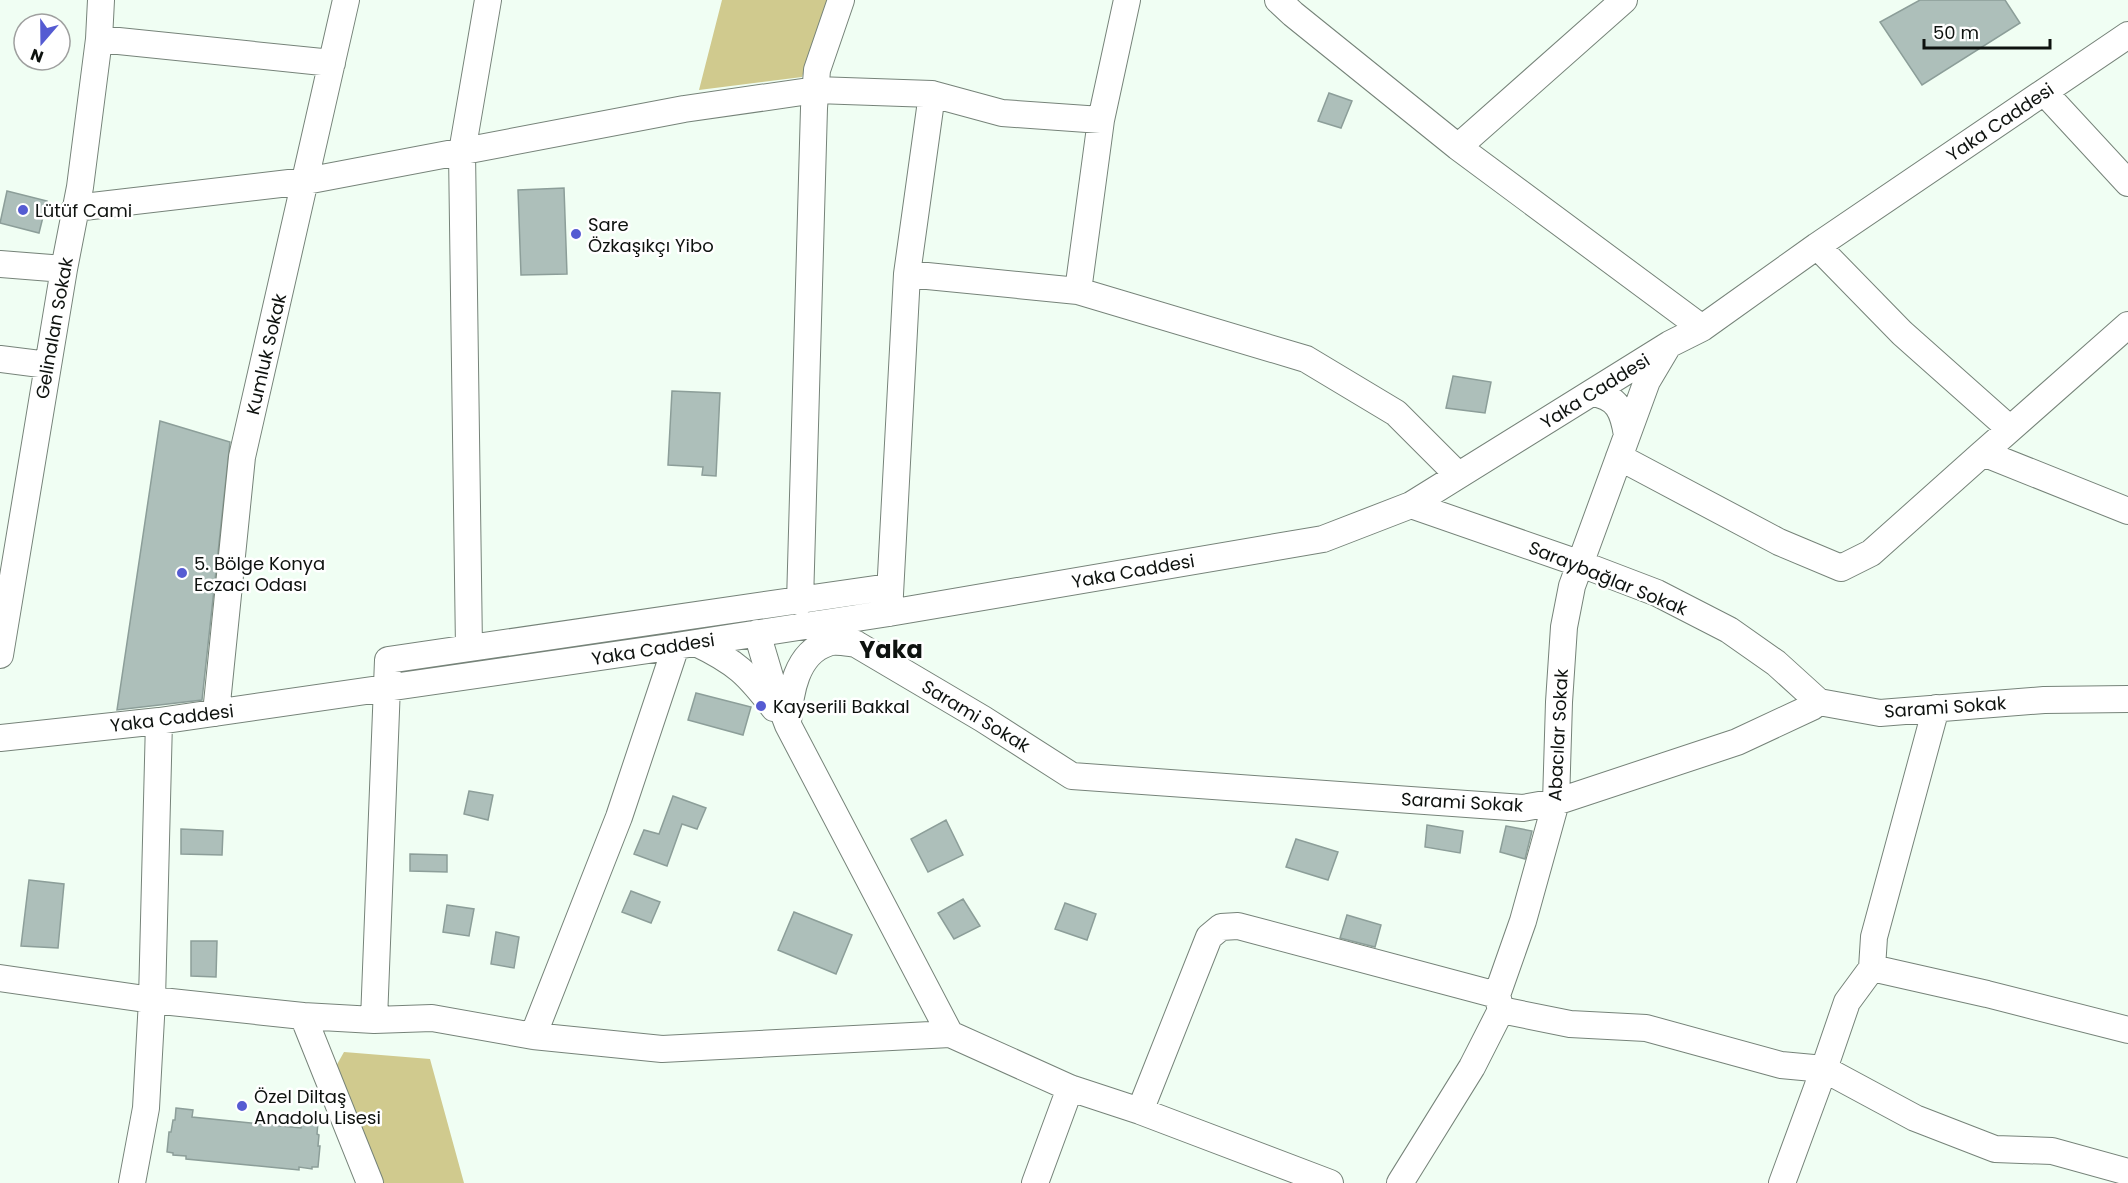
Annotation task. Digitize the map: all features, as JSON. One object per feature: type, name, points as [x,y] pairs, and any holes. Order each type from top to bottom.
[{"type":"street","name":"Gelinalan Sokak","points":[[0,655],[64,269],[80,187],[99,39],[101,0]]},
{"type":"street","name":"Kumluk Sokak","points":[[216,713],[242,457],[346,0]]},
{"type":"street","points":[[469,648],[462,152],[488,0]]},
{"type":"street","points":[[800,602],[817,70],[841,0]]},
{"type":"street","points":[[1078,291],[1101,120],[1127,0]]},
{"type":"street","points":[[1278,0],[1458,147],[1702,328]]},
{"type":"street","points":[[1458,147],[1624,0]]},
{"type":"street","name":"Yaka Caddesi","points":[[0,738],[159,721],[686,645],[1323,539],[1411,505],[1670,344],[1702,328],[1817,246],[2128,35]]},
{"type":"street","points":[[99,39],[332,63]]},
{"type":"street","points":[[75,208],[306,181],[684,109],[816,90],[932,94],[1002,113],[1101,120]]},
{"type":"street","points":[[2044,92],[2128,183]]},
{"type":"street","points":[[889,613],[907,274],[932,94]]},
{"type":"street","points":[[1817,246],[1902,333],[2010,429]]},
{"type":"street","points":[[0,264],[64,269]]},
{"type":"street","points":[[907,274],[1078,291],[1306,359],[1396,413],[1458,475]]},
{"type":"street","points":[[1592,393],[1604,395],[1617,404],[1624,417],[1623,446],[1779,542],[1841,568],[1871,553],[2128,325]]},
{"type":"street","name":"Abacılar Sokak","points":[[1400,1183],[1472,1067],[1499,1003],[1556,802],[1564,627],[1572,586],[1647,381],[1670,344]]},
{"type":"street","points":[[0,359],[48,365]]},
{"type":"street","points":[[1983,453],[2128,511]]},
{"type":"street","name":"Saraybağlar Sokak","points":[[1411,505],[1657,593],[1729,630],[1776,663],[1819,702]]},
{"type":"street","points":[[374,1020],[388,660],[800,602],[889,587]]},
{"type":"street","name":"Sarami Sokak","points":[[817,624],[856,644],[983,719],[1072,776],[1524,808],[1556,802],[1737,742],[1819,702],[1881,713],[2044,700],[2128,699]]},
{"type":"street","points":[[757,633],[788,725],[950,1034]]},
{"type":"street","points":[[788,725],[790,695],[797,674],[809,654],[829,642],[856,644]]},
{"type":"street","points":[[533,1036],[686,645],[724,656],[742,670],[788,725]]},
{"type":"street","points":[[1782,1183],[1847,1002],[1872,968],[1874,937],[1936,708]]},
{"type":"street","points":[[132,1183],[146,1108],[152,1000],[159,721]]},
{"type":"street","points":[[1140,1111],[1209,937],[1221,927],[1238,926],[1570,1024],[1646,1028],[1781,1065],[1824,1069],[1915,1118],[1995,1149],[2052,1150],[2128,1172]]},
{"type":"street","points":[[1872,968],[2128,1030]]},
{"type":"street","points":[[0,978],[152,1000],[303,1016],[374,1020],[432,1018],[533,1036],[662,1049],[950,1034],[1070,1088],[1140,1111],[1330,1183]]},
{"type":"street","points":[[303,1016],[370,1183]]},
{"type":"street","points":[[1035,1183],[1070,1088]]},
{"type":"shaded area","points":[[722,0],[827,0],[802,77],[699,90]]},
{"type":"shaded area","points":[[344,1052],[430,1059],[464,1183],[376,1183],[335,1068]]},
{"type":"building","points":[[1920,0],[2005,0],[2020,23],[1922,85],[1880,22]]},
{"type":"building","points":[[1329,93],[1352,101],[1341,128],[1318,121]]},
{"type":"building","points":[[564,188],[567,274],[521,275],[518,190]]},
{"type":"building","name":"Lütüf Cami","points":[[7,191],[47,201],[39,233],[0,223]]},
{"type":"building","points":[[1453,376],[1491,382],[1485,413],[1446,408]]},
{"type":"building","points":[[672,391],[720,393],[716,476],[702,475],[703,467],[668,465]]},
{"type":"building","name":"5. Bölge Konya Eczacı Odası","points":[[160,421],[230,442],[202,700],[117,710]]},
{"type":"building","points":[[696,693],[751,707],[743,735],[688,720]]},
{"type":"building","points":[[469,791],[493,795],[488,820],[464,814]]},
{"type":"building","points":[[673,796],[706,808],[697,829],[682,824],[667,866],[634,854],[644,830],[659,834]]},
{"type":"building","points":[[946,820],[963,855],[928,872],[911,839]]},
{"type":"building","points":[[1427,825],[1463,831],[1460,853],[1425,847]]},
{"type":"building","points":[[1506,826],[1532,831],[1525,859],[1500,852]]},
{"type":"building","points":[[181,829],[223,831],[222,855],[181,854]]},
{"type":"building","points":[[1296,839],[1338,852],[1328,880],[1286,867]]},
{"type":"building","points":[[410,854],[447,855],[447,872],[410,871]]},
{"type":"building","points":[[29,880],[64,884],[58,948],[21,946]]},
{"type":"building","points":[[631,891],[660,902],[651,923],[622,912]]},
{"type":"building","points":[[963,899],[980,926],[954,939],[938,913]]},
{"type":"building","points":[[1065,903],[1096,914],[1087,940],[1055,929]]},
{"type":"building","points":[[447,905],[474,909],[469,936],[443,932]]},
{"type":"building","points":[[794,912],[852,935],[836,974],[778,950]]},
{"type":"building","points":[[1347,915],[1381,925],[1375,947],[1340,938]]},
{"type":"building","points":[[496,932],[519,937],[514,968],[491,964]]},
{"type":"building","points":[[191,941],[217,941],[216,977],[191,976]]},
{"type":"building","points":[[176,1108],[193,1110],[192,1117],[301,1128],[302,1121],[318,1122],[318,1146],[320,1146],[318,1167],[312,1167],[312,1169],[299,1167],[299,1170],[186,1159],[186,1156],[173,1155],[167,1152],[169,1132],[175,1120]]},
{"type":"place","name":"Lütüf Cami","points":[[23,210]]},
{"type":"place","name":"Sare Özkaşıkçı Yibo","points":[[576,234]]},
{"type":"place","name":"5. Bölge Konya Eczacı Odası","points":[[182,573]]},
{"type":"place","name":"Kayserili Bakkal","points":[[761,706]]},
{"type":"place","name":"Özel Diltaş Anadolu Lisesi","points":[[242,1106]]},
{"type":"district","name":"Yaka","points":[[891,649]]}]
